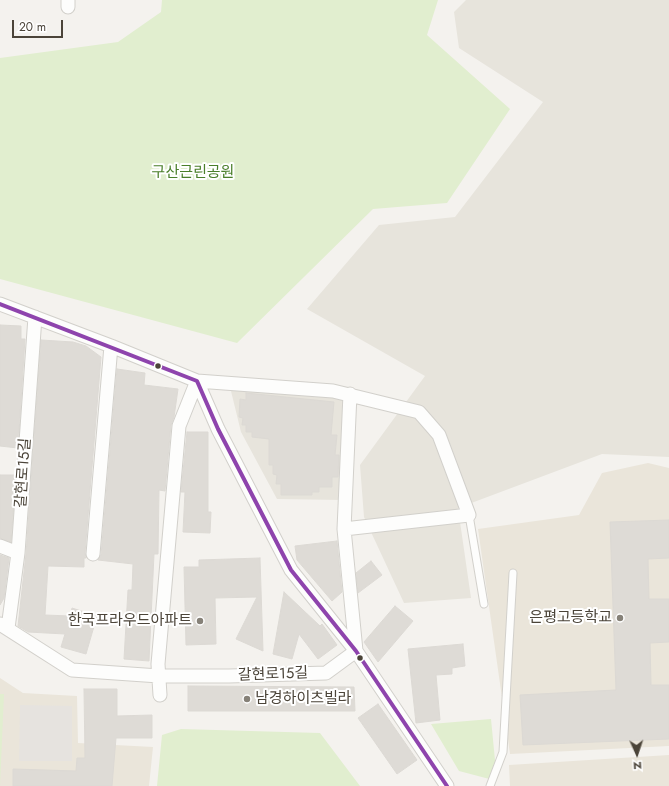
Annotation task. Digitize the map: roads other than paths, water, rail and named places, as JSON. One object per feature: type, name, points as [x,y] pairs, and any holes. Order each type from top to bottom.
[{"type":"street","points":[[0,304],[111,346],[197,381],[333,391],[419,412],[439,435],[469,515],[344,529]]},
{"type":"street","name":"갈현로15길","points":[[35,317],[18,553],[4,626],[72,670],[159,676],[229,676],[326,673],[356,651]]},
{"type":"street","points":[[93,554],[111,346]]},
{"type":"street","points":[[197,381],[218,429],[291,570],[356,651],[447,786]]},
{"type":"street","points":[[160,695],[158,664],[180,426],[197,381]]},
{"type":"street","points":[[350,394],[344,529],[356,651]]},
{"type":"street","points":[[0,546],[18,553]]},
{"type":"lane","points":[[469,515],[484,604]]},
{"type":"lane","points":[[490,786],[503,752],[514,573]]},
{"type":"place","name":"은평고등학교","points":[[620,618]]},
{"type":"place","name":"한국프라우드아파트","points":[[200,621]]},
{"type":"place","name":"남경하이츠빌라","points":[[247,699]]},
{"type":"park label","name":"구산근린공원","points":[[193,173]]}]
